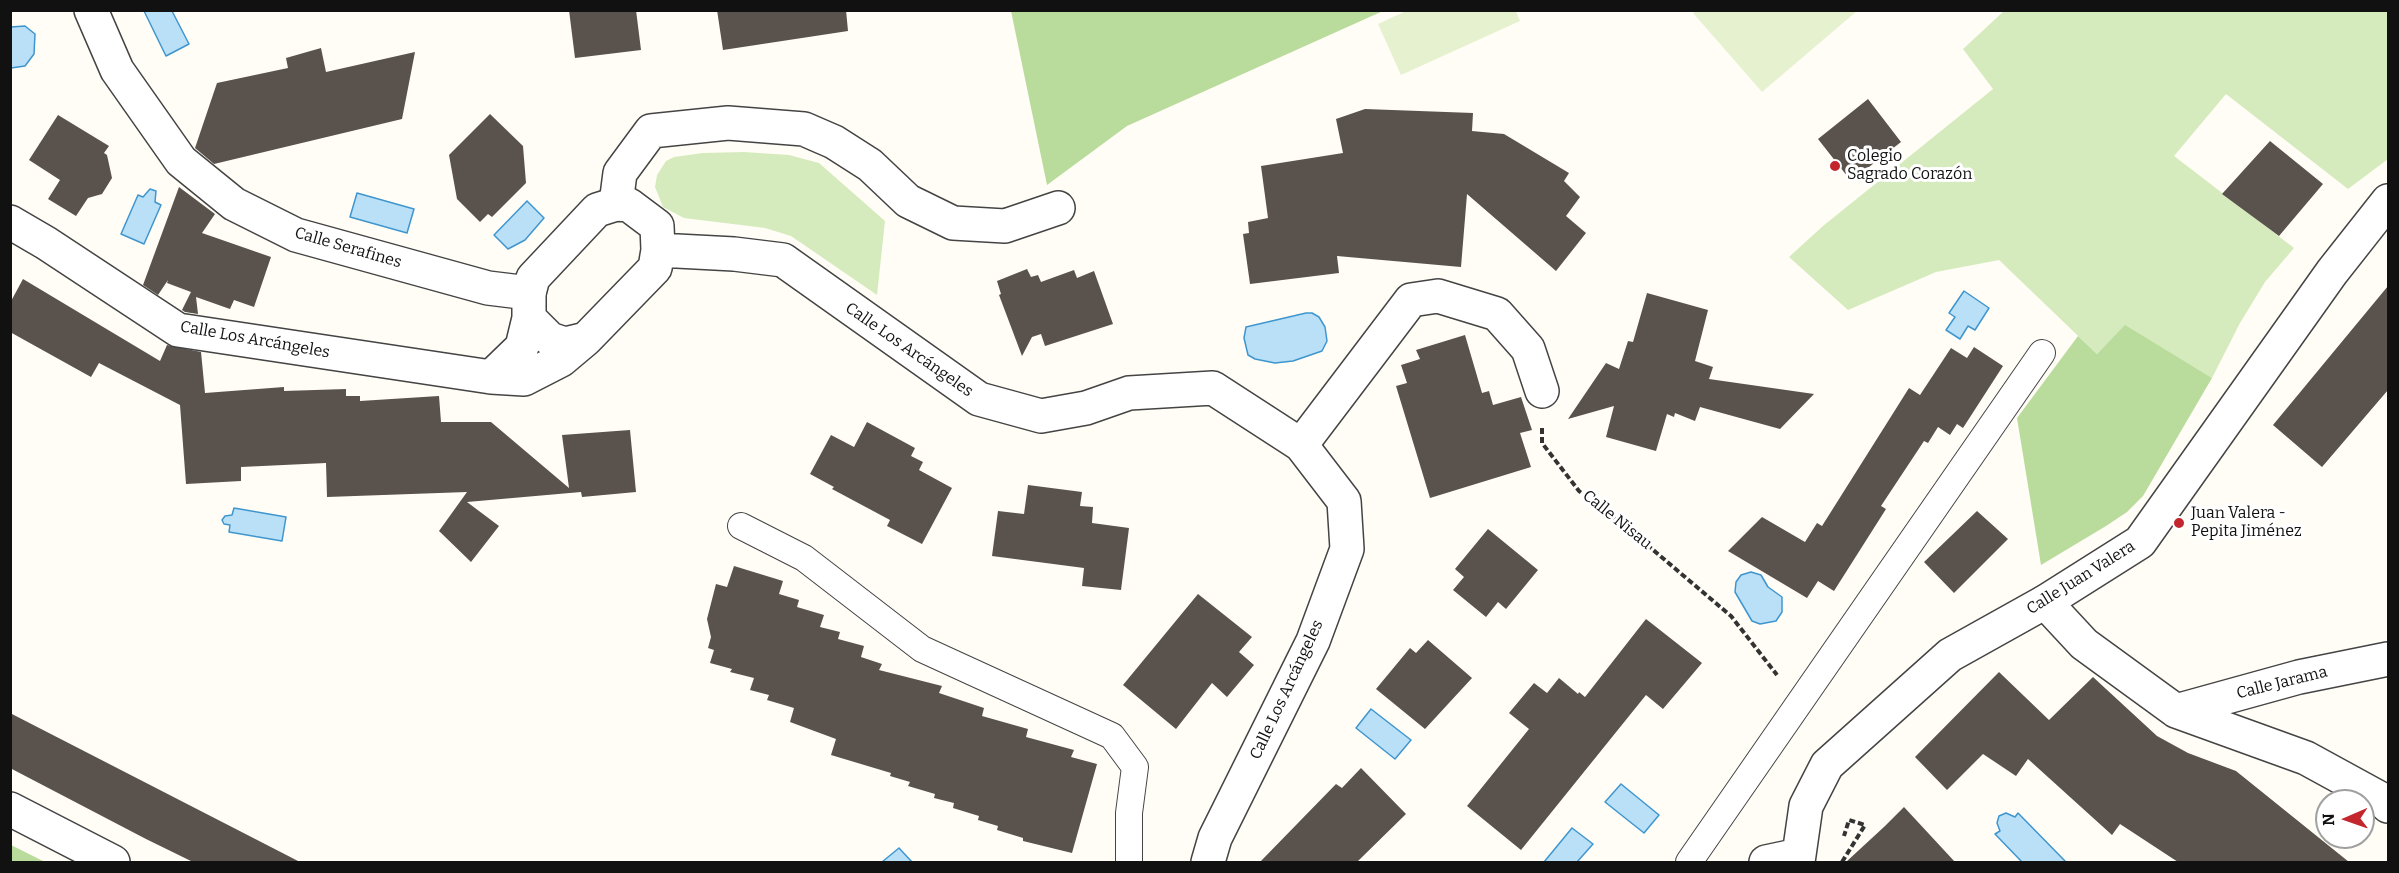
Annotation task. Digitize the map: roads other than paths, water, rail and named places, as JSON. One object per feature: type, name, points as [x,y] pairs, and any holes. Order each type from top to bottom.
[{"type":"street","name":"Calle Serafines","points":[[91,10],[117,70],[181,161],[234,204],[296,235],[488,288],[529,306]]},
{"type":"street","points":[[616,204],[620,173],[651,130],[728,123],[804,129],[834,142],[870,165],[908,201],[953,224],[1005,226],[1058,208]]},
{"type":"street","name":"Calle Juan Valera","points":[[1798,859],[1806,806],[1827,765],[1950,655],[2045,602],[2140,542],[2332,272],[2388,201]]},
{"type":"street","points":[[491,377],[522,347],[533,278],[597,210],[616,204],[629,205],[657,226],[658,250]]},
{"type":"street","name":"Calle Los Arcángeles","points":[[10,222],[46,243],[178,330],[491,377],[524,379],[561,360],[586,339],[655,268],[658,250],[734,254],[783,260],[979,399],[1041,416],[1086,408],[1129,393],[1213,388],[1301,445],[1344,501],[1347,549],[1313,642],[1215,838],[1208,862]]},
{"type":"street","points":[[1301,445],[1411,300],[1438,296],[1497,314],[1528,349],[1542,391]]},
{"type":"street","points":[[529,306],[550,339],[565,344],[586,339]]},
{"type":"street","points":[[2045,602],[2084,644],[2176,711],[2306,759],[2388,806]]},
{"type":"street","name":"Calle Jarama","points":[[2176,711],[2299,677],[2388,659]]},
{"type":"street","points":[[10,809],[113,862]]},
{"type":"street","points":[[1766,862],[1798,859]]},
{"type":"lane","points":[[1689,862],[2042,353]]},
{"type":"lane","points":[[741,526],[804,558],[922,649],[1112,736],[1135,767],[1129,813],[1129,862]]},
{"type":"water","points":[[144,11],[172,11],[189,44],[166,56]]},
{"type":"water","points":[[25,26],[35,34],[34,54],[25,66],[11,68],[11,27]]},
{"type":"water","points":[[150,189],[156,191],[155,202],[161,205],[144,244],[121,234],[138,195],[143,197]]},
{"type":"water","points":[[357,193],[414,209],[407,233],[350,217]]},
{"type":"water","points":[[527,201],[544,218],[525,240],[508,249],[494,235]]},
{"type":"water","points":[[1964,291],[1989,308],[1975,330],[1968,326],[1960,339],[1946,330],[1955,317],[1949,313]]},
{"type":"water","points":[[1306,313],[1319,317],[1325,327],[1327,341],[1322,351],[1293,361],[1275,363],[1255,359],[1248,355],[1244,338],[1246,327]]},
{"type":"water","points":[[234,508],[286,517],[282,541],[229,532],[230,525],[224,524],[222,520],[225,516],[232,515]]},
{"type":"water","points":[[1751,572],[1761,575],[1768,587],[1782,597],[1782,612],[1776,621],[1760,624],[1752,621],[1735,592],[1736,582],[1741,575]]},
{"type":"water","points":[[1371,709],[1411,740],[1395,759],[1356,728]]},
{"type":"water","points":[[1621,784],[1659,815],[1644,833],[1605,802]]},
{"type":"water","points":[[2006,813],[2015,817],[2018,813],[2066,862],[2022,862],[1995,834],[2000,831],[1997,823],[1999,816]]},
{"type":"water","points":[[1572,828],[1593,844],[1577,862],[1544,862]]},
{"type":"water","points":[[899,848],[912,862],[882,862]]},
{"type":"place","name":"Colegio Sagrado Corazón","points":[[1835,166]]},
{"type":"place","name":"Juan Valera - Pepita Jiménez","points":[[2179,523]]}]
